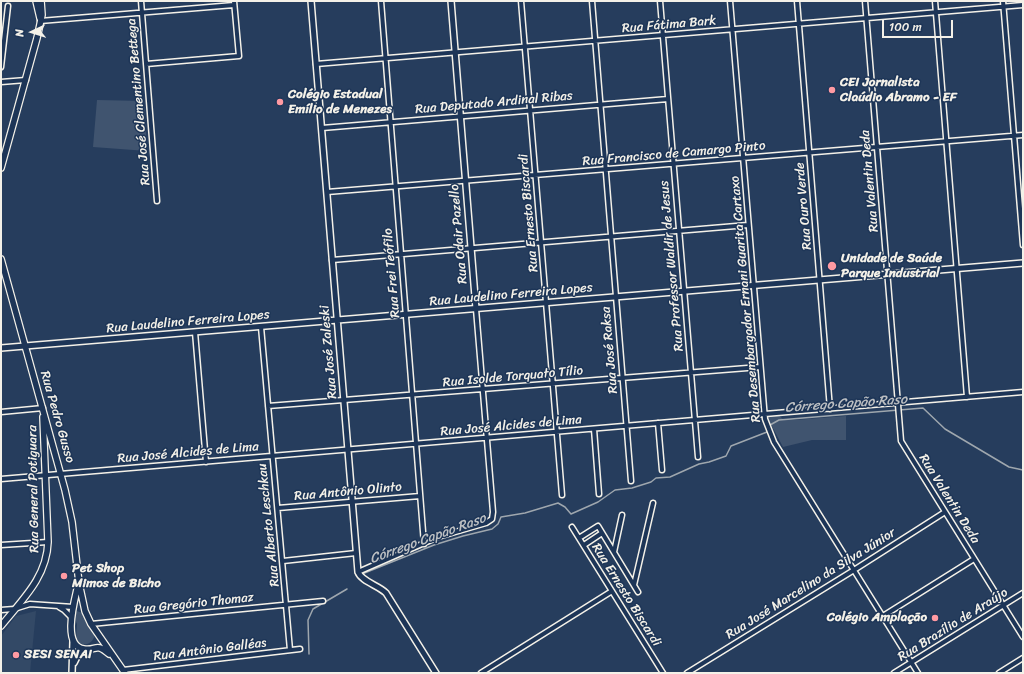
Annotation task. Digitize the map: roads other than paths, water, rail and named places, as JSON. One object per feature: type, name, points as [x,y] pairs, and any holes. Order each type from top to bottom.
[{"type":"main road","points":[[36,1],[40,21]]},
{"type":"main road","points":[[1,168],[37,38],[42,10],[41,1]]},
{"type":"main road","name":"Rua Pedro Gusso","points":[[1,259],[62,474],[72,522],[79,583],[84,607],[91,624],[124,671]]},
{"type":"main road","name":"Rua General Potiguara","points":[[1,626],[35,583],[43,570],[47,554],[48,542],[43,408]]},
{"type":"main road","name":"Rua Pedro Gusso","points":[[72,641],[71,617],[79,583]]},
{"type":"main road","points":[[73,607],[78,605],[84,607]]},
{"type":"main road","points":[[72,641],[79,648],[85,650],[93,648],[98,643],[100,637]]},
{"type":"main road","name":"Rua Pedro Gusso","points":[[93,648],[100,648],[116,661]]},
{"type":"street","name":"Rua José Clementino Bettega","points":[[141,1],[157,201]]},
{"type":"street","name":"Rua José Zaleski","points":[[311,1],[358,572]]},
{"type":"street","name":"Rua Frei Teófilo","points":[[381,1],[424,544]]},
{"type":"street","name":"Rua Odair Pazello","points":[[424,544],[438,537],[489,522],[492,519],[493,512],[451,1]]},
{"type":"street","name":"Rua Ernesto Biscardi","points":[[521,1],[562,495]]},
{"type":"street","name":"Rua José Raksa","points":[[592,1],[630,481]]},
{"type":"street","name":"Rua Professor Waldir de Jesus","points":[[660,1],[698,457]]},
{"type":"street","name":"Rua Desembargador Ernani Guarita Cartaxo","points":[[730,1],[766,425],[918,673]]},
{"type":"street","name":"Rua Ouro Verde","points":[[797,1],[830,409]]},
{"type":"street","name":"Rua Valentin Deda","points":[[865,1],[901,441],[1023,637]]},
{"type":"street","points":[[935,1],[967,397]]},
{"type":"street","points":[[1003,1],[1023,245]]},
{"type":"street","points":[[40,21],[234,3],[239,56],[146,64]]},
{"type":"street","name":"Rua Fátima Bark","points":[[316,64],[1023,5]]},
{"type":"street","points":[[1,67],[8,6]]},
{"type":"street","points":[[1,82],[26,80]]},
{"type":"street","name":"Rua Deputado Ardinal Ribas","points":[[322,128],[668,99]]},
{"type":"street","name":"Rua Francisco de Camargo Pinto","points":[[327,192],[1023,135]]},
{"type":"street","points":[[332,260],[748,225]]},
{"type":"street","name":"Rua Laudelino Ferreira Lopes","points":[[1,348],[1023,263]]},
{"type":"street","name":"Rua Alberto Leschkau","points":[[261,326],[290,650]]},
{"type":"street","points":[[195,332],[206,462]]},
{"type":"street","name":"Rua Isolde Torquato Tílio","points":[[268,406],[760,367]]},
{"type":"street","name":"Rua José Alcides de Lima","points":[[1,479],[764,414],[898,405],[1023,392]]},
{"type":"street","points":[[1,412],[43,408]]},
{"type":"street","points":[[658,423],[662,470]]},
{"type":"street","points":[[594,429],[599,494]]},
{"type":"street","name":"Rua Antônio Olinto","points":[[278,508],[420,496]]},
{"type":"street","points":[[634,585],[653,503]]},
{"type":"street","name":"Rua José Marcelino da Silva Júnior","points":[[687,673],[946,512]]},
{"type":"street","points":[[614,552],[622,515]]},
{"type":"street","points":[[579,538],[598,526],[638,592]]},
{"type":"street","name":"Rua Ernesto Biscardi","points":[[572,527],[663,673]]},
{"type":"street","points":[[584,545],[602,533]]},
{"type":"street","points":[[1,545],[48,542]]},
{"type":"street","points":[[424,544],[358,572],[362,578],[386,593],[436,673]]},
{"type":"street","points":[[283,561],[356,553]]},
{"type":"street","points":[[883,616],[974,559]]},
{"type":"street","points":[[481,673],[612,591]]},
{"type":"street","name":"Rua Brazílio de Araújo","points":[[894,673],[1023,593]]},
{"type":"street","name":"Rua Gregório Thomaz","points":[[91,624],[323,601]]},
{"type":"street","points":[[1,610],[14,609],[30,604],[73,607]]},
{"type":"street","points":[[57,606],[71,617]]},
{"type":"street","points":[[72,641],[72,673]]},
{"type":"street","name":"Rua Antônio Galléas","points":[[124,671],[300,649]]},
{"type":"street","points":[[72,666],[78,655],[85,650]]},
{"type":"street","points":[[999,673],[1023,658]]},
{"type":"waterway","name":"Córrego Capão Raso","points":[[769,427],[779,420],[923,408],[945,429],[1009,467],[1023,470]]},
{"type":"waterway","name":"Córrego Capão Raso","points":[[362,574],[434,545],[492,529],[498,524],[501,517],[525,513],[558,503],[565,507],[571,514],[598,502],[615,490],[632,488],[651,482],[656,478],[670,477],[699,464],[726,456],[731,446],[767,432],[768,430]]},
{"type":"waterway","name":"Córrego Capão Raso","points":[[309,654],[308,620],[313,609],[347,589]]},
{"type":"place","name":"CEI Jornalista Claúdio Abramo - EF","points":[[832,90]]},
{"type":"place","name":"Colégio Estadual Emílio de Menezes","points":[[280,102]]},
{"type":"place","name":"Unidade de Saúde Parque Industrial","points":[[832,266]]},
{"type":"place","name":"Pet Shop Mimos de Bicho","points":[[64,576]]},
{"type":"place","name":"Colégio Amplação","points":[[935,618]]},
{"type":"place","name":"SESI SENAI","points":[[16,655]]}]
